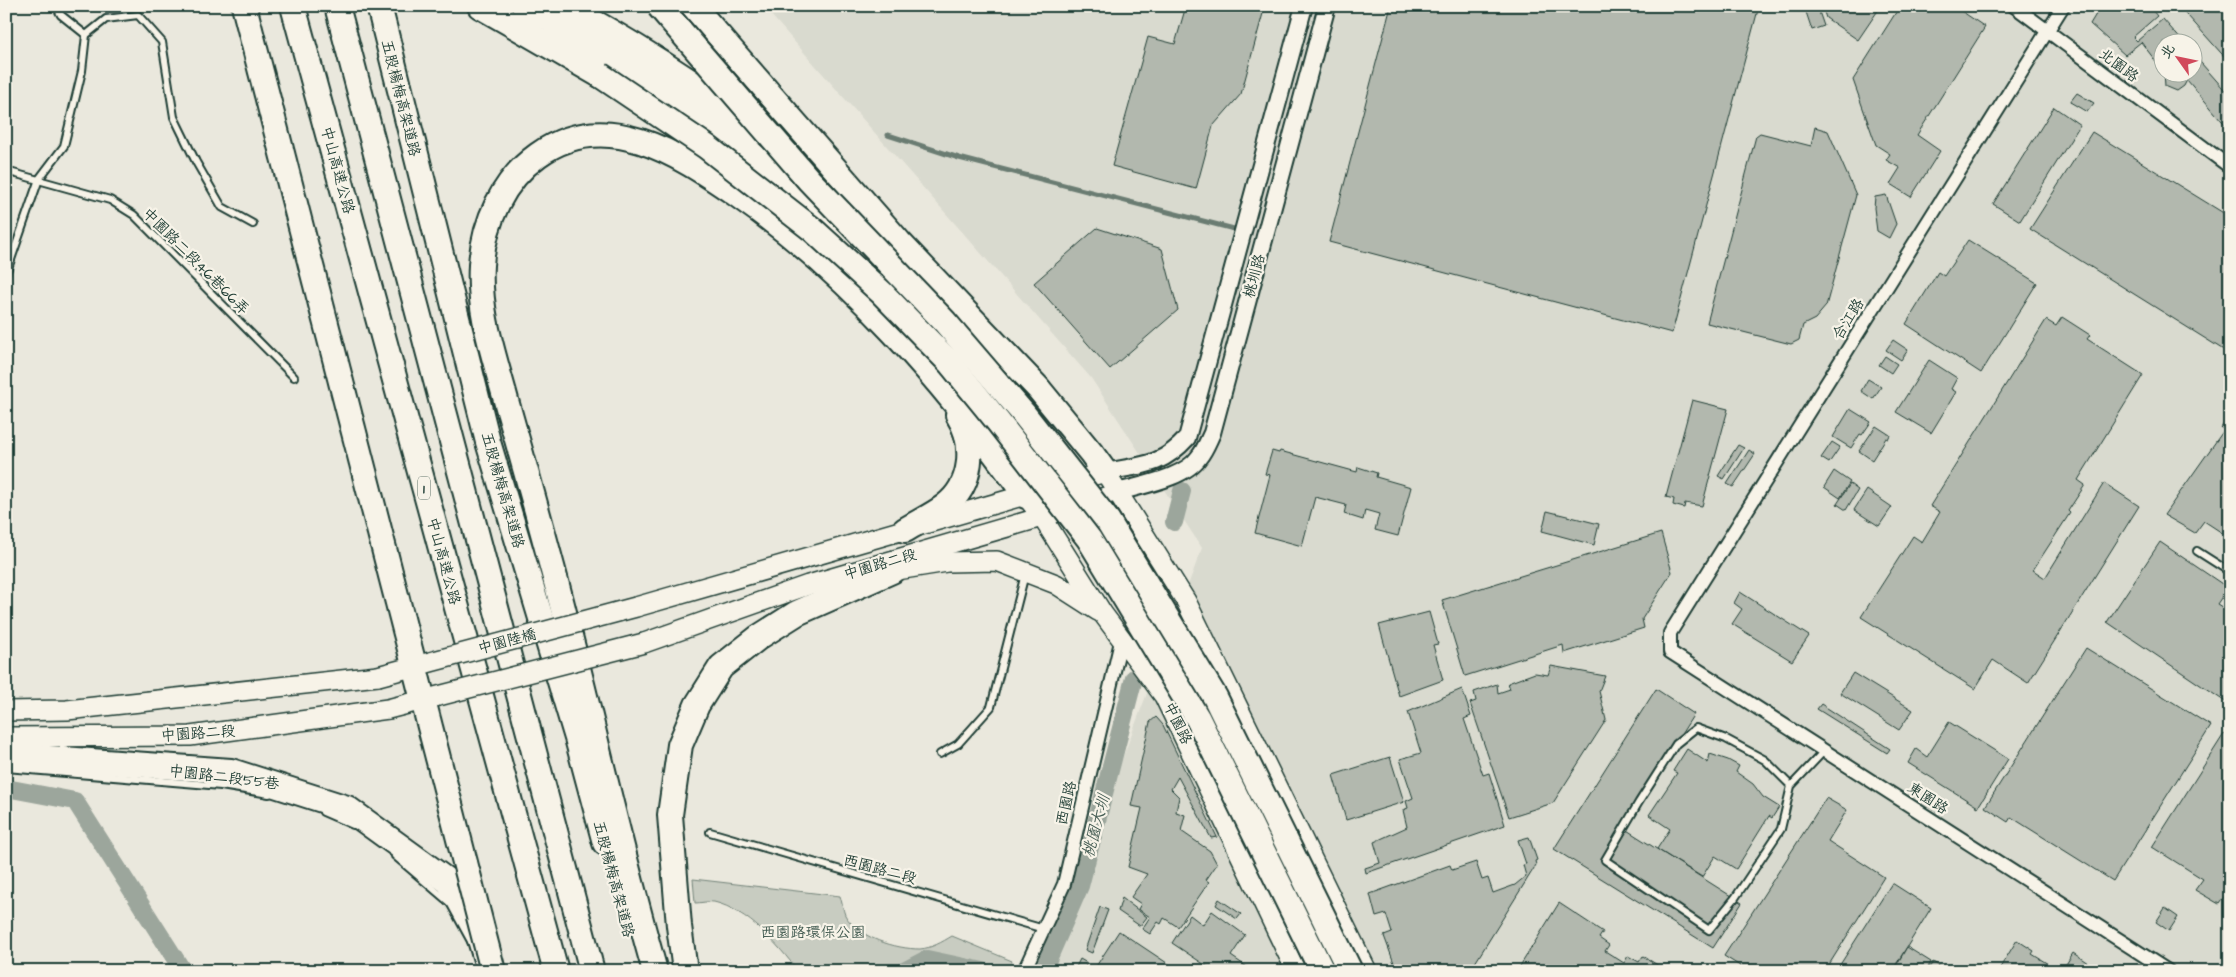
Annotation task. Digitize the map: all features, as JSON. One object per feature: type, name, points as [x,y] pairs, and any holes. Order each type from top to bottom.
[{"type":"highway","points":[[244,6],[493,971]]},
{"type":"highway","name":"中山高速公路","points":[[293,6],[556,971]]},
{"type":"highway","points":[[337,6],[592,971]]},
{"type":"highway","name":"五股楊梅高架道路","points":[[379,6],[488,442],[576,738],[638,971]]},
{"type":"highway","points":[[480,6],[600,75],[707,147],[812,229],[882,293],[950,363],[1089,539],[1198,719],[1322,971]]},
{"type":"highway","points":[[524,6],[546,17],[659,85],[738,142],[792,189],[896,292],[984,385],[1068,482]]},
{"type":"highway","points":[[564,6],[646,53],[711,95],[813,171],[899,242]]},
{"type":"highway","points":[[659,6],[809,180],[951,330],[1023,413],[1108,521],[1215,697],[1350,971]]},
{"type":"highway","points":[[693,6],[899,242],[1038,388],[1105,472]]},
{"type":"highway","points":[[655,971],[632,893],[595,735],[484,319],[481,265],[488,224],[504,190],[522,166],[548,148],[576,138],[604,134],[638,139],[671,152],[709,175],[794,238],[850,286]]},
{"type":"highway","points":[[738,142],[780,193],[850,286],[936,378],[982,435],[1026,496]]},
{"type":"highway","points":[[905,530],[946,506],[960,490],[967,474],[970,449],[963,423],[936,378]]},
{"type":"highway","points":[[685,971],[679,926],[670,815],[680,745],[698,705],[721,667],[759,637],[796,613],[892,571]]},
{"type":"highway","points":[[6,755],[231,772],[347,808],[449,882],[498,971]]},
{"type":"main road","name":"中園路二段","points":[[636,607],[1105,472]]},
{"type":"main road","points":[[1105,472],[1186,600],[1367,971]]},
{"type":"main road","points":[[1068,482],[1081,505],[1164,631],[1272,774]]},
{"type":"main road","name":"中園路二段","points":[[6,737],[190,736],[388,709],[644,643],[842,574],[1042,517],[1118,492]]},
{"type":"main road","name":"中園路","points":[[1026,496],[1042,517],[1103,614],[1122,637],[1164,696],[1296,971]]},
{"type":"main road","points":[[842,574],[892,571],[947,562],[997,561],[1056,584],[1103,614]]},
{"type":"main road","name":"中園陸橋","points":[[6,711],[77,709],[378,676],[636,607]]},
{"type":"street","name":"桃圳路","points":[[1105,472],[1162,460],[1174,452],[1187,438],[1304,6]]},
{"type":"street","name":"桃圳路","points":[[1118,492],[1171,476],[1186,468],[1199,458],[1212,433],[1327,6]]},
{"type":"street","name":"北園路","points":[[2014,6],[2230,167]]},
{"type":"street","name":"合江路","points":[[1670,652],[1670,633],[2063,6]]},
{"type":"street","name":"西園路","points":[[1024,971],[1064,884],[1122,637]]},
{"type":"street","name":"東園路","points":[[1670,652],[2168,971]]},
{"type":"lane","points":[[56,6],[61,15],[86,35]]},
{"type":"lane","points":[[6,274],[39,179],[64,146],[82,71],[86,35],[106,19],[138,15],[162,42],[174,117],[196,162],[222,206],[253,224]]},
{"type":"lane","name":"中園路二段46巷66弄","points":[[6,171],[110,200],[134,215],[294,378]]},
{"type":"lane","points":[[2197,551],[2230,572]]},
{"type":"lane","points":[[940,754],[958,744],[991,707],[1026,571]]},
{"type":"lane","points":[[1791,786],[1765,760],[1726,739],[1696,728],[1676,744],[1639,802],[1606,860],[1709,930],[1735,898],[1781,829],[1791,786],[1824,751]]},
{"type":"lane","name":"中園路二段55巷","points":[[6,768],[221,786],[279,796]]},
{"type":"lane","points":[[315,809],[351,824],[358,829]]},
{"type":"lane","name":"西園路二段","points":[[710,832],[1044,929]]},
{"type":"lane","points":[[386,849],[462,913],[480,971]]},
{"type":"shaded area","points":[[763,6],[2230,6],[2230,971],[1042,971],[1202,548],[1091,378]]},
{"type":"green space","name":"西園路環保公園","points":[[693,879],[840,896],[845,915],[851,923],[878,941],[900,947],[920,949],[933,946],[952,936],[1012,961],[1008,971],[798,971],[772,940],[739,912],[714,902],[695,903]]},
{"type":"building","points":[[1186,6],[1265,6],[1241,94],[1213,126],[1196,189],[1112,166],[1148,37],[1175,44]]},
{"type":"building","points":[[1391,6],[1759,6],[1672,333],[1329,242]]},
{"type":"building","points":[[1804,6],[1817,6],[1824,26],[1812,30]]},
{"type":"building","points":[[1822,6],[1881,6],[1858,40],[1826,18]]},
{"type":"building","points":[[1900,6],[1954,6],[1985,27],[1917,135],[1940,151],[1911,197],[1890,184],[1900,168],[1886,160],[1890,154],[1876,145],[1853,80]]},
{"type":"building","points":[[2101,6],[2149,6],[2157,16],[2133,37],[2137,41],[2163,19],[2174,32],[2154,32],[2154,59],[2141,42],[2125,55],[2090,24]]},
{"type":"building","points":[[2179,6],[2230,6],[2230,63],[2204,32]]},
{"type":"building","points":[[2204,66],[2230,96],[2230,127],[2228,128],[2189,82],[2204,82]]},
{"type":"building","points":[[2165,82],[2186,82],[2177,91],[2165,86]]},
{"type":"building","points":[[2077,93],[2094,103],[2087,112],[2070,102]]},
{"type":"building","points":[[2054,107],[2080,125],[2020,221],[1993,204]]},
{"type":"building","points":[[1815,127],[1828,131],[1856,195],[1826,306],[1815,319],[1803,325],[1799,340],[1791,344],[1707,323],[1756,136],[1760,133],[1811,146]]},
{"type":"building","points":[[2092,132],[2230,217],[2230,354],[2030,229]]},
{"type":"building","points":[[1886,195],[1896,224],[1889,238],[1877,231],[1874,208],[1875,197]]},
{"type":"building","points":[[1097,228],[1162,249],[1178,310],[1110,369],[1034,283]]},
{"type":"building","points":[[1968,240],[2037,283],[1981,373],[1906,324],[1938,272],[1944,276]]},
{"type":"building","points":[[2062,317],[2090,335],[2087,339],[2143,375],[2078,480],[2085,485],[2068,511],[2070,513],[2033,570],[2045,578],[2104,483],[2139,506],[2028,683],[1993,660],[1975,689],[1861,617],[1913,536],[1922,542],[1940,512],[1930,506],[2046,320],[2056,326]]},
{"type":"building","points":[[1893,340],[1908,350],[1901,360],[1886,350]]},
{"type":"building","points":[[1885,356],[1897,364],[1891,373],[1879,365]]},
{"type":"building","points":[[1929,360],[1957,378],[1951,389],[1956,392],[1931,433],[1896,412]]},
{"type":"building","points":[[1868,379],[1881,387],[1873,399],[1861,391]]},
{"type":"building","points":[[1692,400],[1728,409],[1702,506],[1685,503],[1684,508],[1673,505],[1674,499],[1666,497]]},
{"type":"building","points":[[1850,409],[1871,422],[1851,448],[1833,437]]},
{"type":"building","points":[[2230,414],[2230,538],[2204,521],[2195,533],[2164,515],[2224,430],[2221,428]]},
{"type":"building","points":[[1876,426],[1890,435],[1872,460],[1859,451]]},
{"type":"building","points":[[1832,442],[1840,447],[1829,463],[1821,458]]},
{"type":"building","points":[[1738,445],[1744,448],[1724,479],[1718,476]]},
{"type":"building","points":[[1749,450],[1755,454],[1733,487],[1727,484]]},
{"type":"building","points":[[1272,451],[1279,453],[1280,451],[1357,472],[1358,467],[1377,473],[1376,477],[1411,487],[1398,536],[1375,530],[1379,514],[1365,510],[1363,520],[1344,514],[1346,505],[1315,497],[1302,546],[1255,533],[1270,475],[1265,474]]},
{"type":"building","points":[[1834,471],[1850,482],[1840,498],[1824,487]]},
{"type":"building","points":[[1850,484],[1858,490],[1846,510],[1837,504]]},
{"type":"building","points":[[1867,490],[1892,507],[1879,526],[1854,510]]},
{"type":"building","points":[[1547,511],[1599,524],[1594,545],[1542,531]]},
{"type":"building","points":[[1661,533],[1672,572],[1642,619],[1644,628],[1564,653],[1563,645],[1465,676],[1442,600]]},
{"type":"building","points":[[2160,542],[2228,588],[2217,604],[2230,612],[2230,705],[2107,622]]},
{"type":"building","points":[[1740,592],[1809,636],[1792,661],[1732,624],[1742,609],[1734,603]]},
{"type":"building","points":[[1429,612],[1438,644],[1433,645],[1443,680],[1399,696],[1379,625]]},
{"type":"building","points":[[2086,648],[2211,726],[2113,881],[2011,817],[2008,822],[1985,807]]},
{"type":"building","points":[[1551,666],[1605,676],[1599,691],[1606,720],[1553,803],[1509,817],[1470,703],[1476,701],[1474,692],[1497,684],[1498,693],[1510,689],[1508,683],[1535,673],[1548,675]]},
{"type":"building","points":[[1853,673],[1913,710],[1899,730],[1840,693]]},
{"type":"building","points":[[1462,689],[1471,716],[1464,719],[1483,775],[1489,773],[1505,825],[1366,873],[1365,868],[1380,863],[1374,842],[1407,827],[1403,810],[1408,808],[1406,801],[1413,798],[1400,759],[1421,753],[1408,712]]},
{"type":"building","points":[[1656,689],[1694,714],[1622,827],[1742,903],[1713,948],[1554,849]]},
{"type":"building","points":[[1821,704],[1890,749],[1887,753],[1817,709]]},
{"type":"building","points":[[1156,717],[1163,725],[1217,837],[1211,838],[1178,777],[1171,789],[1179,797],[1176,812],[1185,815],[1181,831],[1210,851],[1217,864],[1206,880],[1209,882],[1178,927],[1164,918],[1161,924],[1158,922],[1150,934],[1142,929],[1150,917],[1138,909],[1141,904],[1131,897],[1147,874],[1128,867],[1142,808],[1131,806],[1150,722]]},
{"type":"building","points":[[1949,722],[2008,759],[1978,807],[1908,763],[1916,749],[1927,757]]},
{"type":"building","points":[[2224,734],[2230,738],[2230,896],[2226,894],[2219,904],[2195,890],[2203,879],[2152,847]]},
{"type":"building","points":[[1687,749],[1708,763],[1710,754],[1739,766],[1736,772],[1753,784],[1763,797],[1779,807],[1772,818],[1769,816],[1736,869],[1715,856],[1702,877],[1657,849],[1670,829],[1649,815],[1677,773],[1673,771]]},
{"type":"building","points":[[1390,757],[1404,802],[1346,820],[1333,775]]},
{"type":"building","points":[[1826,798],[1847,810],[1828,841],[1884,877],[1825,971],[1748,971],[1724,956]]},
{"type":"building","points":[[1529,837],[1537,860],[1535,861],[1536,865],[1470,971],[1397,971],[1384,936],[1392,933],[1386,914],[1376,917],[1370,894],[1450,865],[1452,870],[1476,862],[1482,880],[1488,878],[1493,893],[1515,885],[1526,876],[1523,865],[1526,864],[1518,840]]},
{"type":"building","points":[[1892,883],[1931,908],[1892,971],[1836,971]]},
{"type":"building","points":[[1122,898],[1147,917],[1140,926],[1118,911]]},
{"type":"building","points":[[1219,899],[1241,914],[1237,919],[1216,905]]},
{"type":"building","points":[[1559,903],[1603,932],[1599,938],[1609,945],[1605,951],[1624,963],[1628,956],[1639,962],[1643,956],[1667,971],[1517,971]]},
{"type":"building","points":[[1100,907],[1108,910],[1092,953],[1085,950]]},
{"type":"building","points":[[2165,908],[2178,917],[2169,931],[2156,922]]},
{"type":"building","points":[[1212,911],[1245,935],[1231,956],[1253,971],[1214,971],[1172,943],[1190,915],[1203,925]]},
{"type":"building","points":[[1119,931],[1179,971],[1093,971]]},
{"type":"building","points":[[2017,940],[2034,951],[2032,954],[2053,967],[2051,971],[1998,971]]},
{"type":"building","points":[[1907,947],[1931,962],[1926,971],[1893,971]]},
{"type":"building","points":[[2073,953],[2100,971],[2062,971]]},
{"type":"building","points":[[1080,959],[1087,963],[1083,971],[1074,971]]},
{"type":"building","points":[[1933,962],[1947,971],[1927,971]]},
{"type":"waterway","points":[[888,135],[959,158],[1234,229]]},
{"type":"waterway","name":"桃園大圳","points":[[1174,522],[1182,491]]},
{"type":"waterway","name":"桃園大圳","points":[[1043,971],[1080,886],[1134,678]]},
{"type":"waterway","points":[[6,788],[75,801],[183,971]]},
{"type":"waterway","points":[[904,971],[927,959],[983,971]]}]
